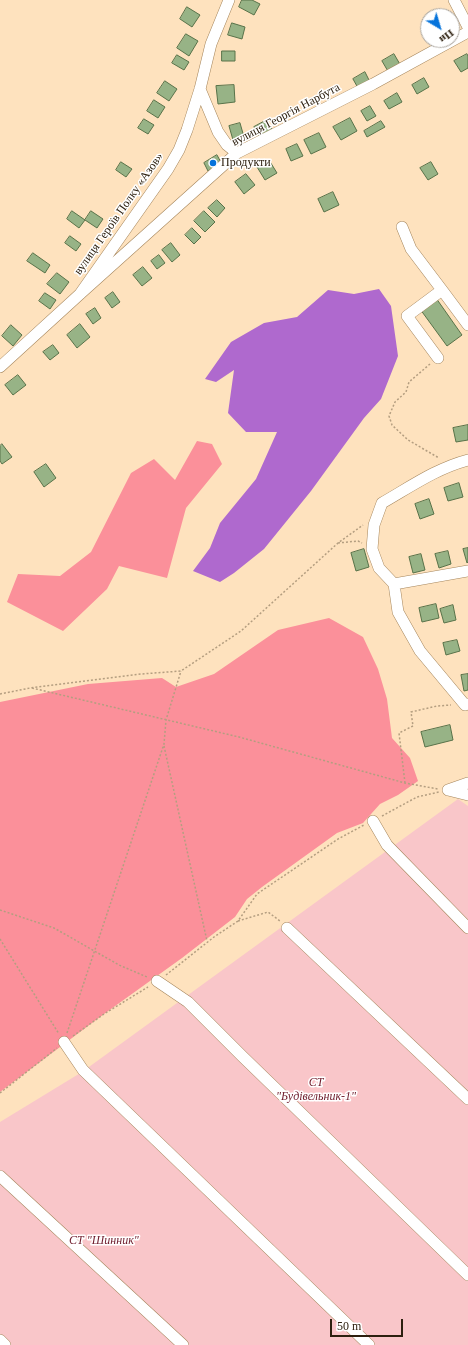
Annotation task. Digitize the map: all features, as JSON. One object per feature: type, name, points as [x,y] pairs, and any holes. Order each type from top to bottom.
[{"type":"street","name":"вулиця Героїв Полку «Азов»","points":[[0,367],[80,294],[168,169],[187,130],[200,89],[211,44],[229,0]]},
{"type":"street","points":[[454,0],[468,27]]},
{"type":"street","name":"вулиця Георгія Нарбута","points":[[80,294],[237,153],[373,84],[468,32]]},
{"type":"street","points":[[200,89],[218,132],[227,145],[237,153]]},
{"type":"street","points":[[402,227],[410,249],[468,325]]},
{"type":"street","points":[[438,358],[407,316],[442,290]]},
{"type":"street","points":[[466,705],[420,651],[398,612],[394,584],[379,568],[372,549],[374,525],[382,503],[453,464],[468,460]]},
{"type":"street","points":[[394,584],[468,571]]},
{"type":"street","points":[[448,790],[468,783]]},
{"type":"street","points":[[448,790],[468,796]]},
{"type":"street","points":[[373,821],[386,845],[468,928]]},
{"type":"street","points":[[287,928],[468,1099]]},
{"type":"street","points":[[157,981],[188,1002],[468,1274]]},
{"type":"street","points":[[64,1042],[83,1070],[369,1345]]},
{"type":"street","points":[[0,1176],[183,1345]]},
{"type":"street","points":[[0,1340],[5,1345]]},
{"type":"path","points":[[438,358],[409,382],[406,392],[394,402],[389,416],[392,425],[408,440],[434,456],[453,464]]},
{"type":"path","points":[[0,694],[30,688],[141,674],[181,671],[241,631],[338,543],[362,526],[367,520]]},
{"type":"path","points":[[338,543],[358,541],[372,549]]},
{"type":"path","points":[[64,1042],[164,744],[166,720],[181,671]]},
{"type":"path","points":[[30,688],[239,737],[405,783],[448,790]]},
{"type":"path","points":[[405,783],[399,733],[413,726],[411,712],[437,706]]},
{"type":"path","points":[[164,744],[208,942]]},
{"type":"path","points":[[238,921],[257,894],[338,839],[417,797],[448,790]]},
{"type":"path","points":[[0,910],[54,928],[119,965],[157,981]]},
{"type":"path","points":[[0,1093],[64,1042],[104,1014],[157,981],[238,921],[268,912],[287,928]]},
{"type":"path","points":[[0,939],[64,1042]]},
{"type":"green space","name":"СТ \"Будівельник-1\"","points":[[458,799],[468,806],[468,1345],[0,1345],[0,1122],[82,1072]]},
{"type":"shaded area","points":[[379,289],[391,306],[398,356],[381,399],[364,418],[311,491],[264,549],[234,573],[220,582],[193,571],[210,548],[220,523],[256,479],[277,432],[246,432],[228,413],[234,370],[216,382],[205,379],[231,342],[264,323],[297,317],[328,290],[354,294]]},
{"type":"shaded area","points":[[197,441],[212,444],[222,464],[186,508],[167,578],[119,566],[107,589],[63,631],[7,602],[18,574],[60,576],[91,552],[131,473],[154,459],[175,480]]},
{"type":"shaded area","points":[[329,618],[363,637],[378,669],[387,699],[392,738],[410,758],[418,781],[398,795],[380,804],[363,823],[337,833],[262,887],[247,899],[235,917],[182,958],[0,1092],[0,702],[88,684],[162,678],[176,687],[214,674],[278,630]]},
{"type":"building","points":[[242,0],[252,0],[260,4],[254,15],[239,7]]},
{"type":"building","points":[[187,7],[200,15],[192,27],[180,19]]},
{"type":"building","points":[[232,23],[245,27],[242,39],[228,35]]},
{"type":"building","points":[[186,34],[198,41],[189,56],[177,48]]},
{"type":"building","points":[[222,51],[235,51],[235,61],[222,61]]},
{"type":"building","points":[[394,54],[401,66],[389,73],[382,61]]},
{"type":"building","points":[[467,54],[468,68],[461,72],[454,61]]},
{"type":"building","points":[[177,55],[189,62],[184,70],[172,63]]},
{"type":"building","points":[[365,72],[370,82],[358,88],[353,79]]},
{"type":"building","points":[[424,78],[429,87],[417,94],[412,85]]},
{"type":"building","points":[[165,81],[177,89],[169,101],[157,93]]},
{"type":"building","points":[[234,85],[235,102],[218,104],[216,86]]},
{"type":"building","points":[[397,93],[402,102],[389,109],[384,101]]},
{"type":"building","points":[[154,100],[165,107],[158,118],[147,111]]},
{"type":"building","points":[[370,106],[376,116],[367,121],[361,111]]},
{"type":"building","points":[[350,118],[357,131],[341,140],[333,127]]},
{"type":"building","points":[[144,119],[154,125],[148,134],[138,128]]},
{"type":"building","points":[[267,120],[274,133],[261,139],[254,127]]},
{"type":"building","points":[[381,121],[385,127],[367,137],[364,131]]},
{"type":"building","points":[[240,123],[244,137],[233,140],[229,126]]},
{"type":"building","points":[[319,133],[326,147],[311,154],[304,140]]},
{"type":"building","points":[[297,144],[303,156],[291,161],[286,149]]},
{"type":"building","name":"Продукти","points":[[217,155],[222,164],[208,171],[204,163]]},
{"type":"building","points":[[269,160],[277,173],[265,180],[257,167]]},
{"type":"building","points":[[121,162],[132,169],[126,177],[116,170]]},
{"type":"building","points":[[431,162],[438,174],[428,180],[420,168]]},
{"type":"building","points":[[246,174],[255,185],[244,194],[235,182]]},
{"type":"building","points":[[333,192],[339,205],[324,212],[318,199]]},
{"type":"building","points":[[217,200],[225,208],[217,217],[208,208]]},
{"type":"building","points":[[72,211],[85,220],[79,228],[67,219]]},
{"type":"building","points":[[91,211],[103,219],[97,228],[85,220]]},
{"type":"building","points":[[204,211],[215,222],[205,232],[194,221]]},
{"type":"building","points":[[192,228],[201,237],[194,244],[185,235]]},
{"type":"building","points":[[70,236],[81,244],[76,251],[65,243]]},
{"type":"building","points":[[171,243],[180,255],[172,262],[162,250]]},
{"type":"building","points":[[33,253],[50,265],[45,273],[27,261]]},
{"type":"building","points":[[159,255],[165,263],[157,269],[151,261]]},
{"type":"building","points":[[143,267],[152,278],[142,286],[133,275]]},
{"type":"building","points":[[57,273],[69,282],[60,294],[47,284]]},
{"type":"building","points":[[113,292],[120,302],[112,308],[105,298]]},
{"type":"building","points":[[45,293],[56,300],[50,309],[39,301]]},
{"type":"building","points":[[436,298],[462,335],[447,346],[420,309]]},
{"type":"building","points":[[95,308],[101,318],[93,324],[86,314]]},
{"type":"building","points":[[80,324],[90,337],[77,348],[67,335]]},
{"type":"building","points":[[11,325],[22,335],[13,346],[2,336]]},
{"type":"building","points":[[53,345],[59,353],[50,360],[43,352]]},
{"type":"building","points":[[18,375],[26,385],[13,395],[5,385]]},
{"type":"building","points":[[468,425],[468,440],[456,442],[453,428]]},
{"type":"building","points":[[2,444],[12,457],[2,464],[0,461],[0,446]]},
{"type":"building","points":[[46,464],[56,478],[44,487],[34,472]]},
{"type":"building","points":[[459,483],[463,497],[448,501],[444,488]]},
{"type":"building","points":[[429,499],[434,514],[420,519],[415,504]]},
{"type":"building","points":[[468,548],[468,562],[467,563],[463,549]]},
{"type":"building","points":[[364,549],[369,567],[356,571],[351,553]]},
{"type":"building","points":[[448,551],[451,564],[439,568],[435,554]]},
{"type":"building","points":[[421,554],[425,570],[413,573],[409,557]]},
{"type":"building","points":[[436,604],[439,618],[422,622],[419,608]]},
{"type":"building","points":[[453,605],[456,620],[444,623],[440,609]]},
{"type":"building","points":[[457,640],[460,651],[446,655],[443,643]]},
{"type":"building","points":[[468,674],[468,690],[464,691],[461,675]]},
{"type":"building","points":[[450,725],[453,740],[425,747],[421,732]]},
{"type":"place","name":"Продукти","points":[[213,163]]},
{"type":"park label","name":"СТ \"Шинник\"","points":[[104,1241]]}]
